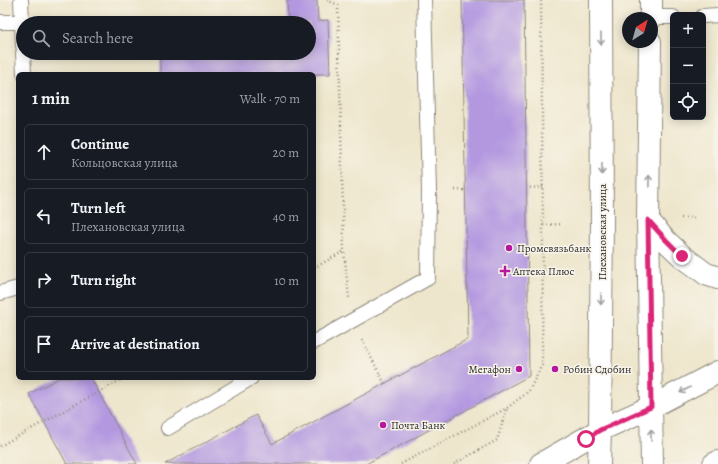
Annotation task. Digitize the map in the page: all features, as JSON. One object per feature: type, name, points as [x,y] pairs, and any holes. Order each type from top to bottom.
[{"type":"main road","name":"Плехановская улица","points":[[599,464],[602,222],[601,0]]},
{"type":"main road","points":[[650,48],[648,220],[652,464]]},
{"type":"main road","points":[[648,220],[682,256],[706,274],[718,278]]},
{"type":"main road","points":[[541,464],[600,430],[651,407],[718,372]]},
{"type":"main road","points":[[714,464],[718,462]]},
{"type":"lane","points":[[21,0],[22,16]]},
{"type":"lane","points":[[316,341],[428,278],[429,191],[424,0]]},
{"type":"lane","points":[[658,13],[670,15]]},
{"type":"lane","points":[[706,16],[718,15]]},
{"type":"lane","points":[[0,22],[16,22]]},
{"type":"lane","points":[[23,60],[24,72]]},
{"type":"lane","points":[[0,292],[16,288]]},
{"type":"lane","points":[[168,428],[248,380]]},
{"type":"path","points":[[327,0],[338,5],[344,251],[352,321],[385,384]]},
{"type":"path","points":[[401,464],[507,408],[530,391],[542,365],[543,225],[541,0]]},
{"type":"path","points":[[526,188],[542,187]]},
{"type":"path","points":[[674,218],[696,218]]},
{"type":"path","points":[[543,225],[563,224]]},
{"type":"path","points":[[316,267],[344,251]]},
{"type":"path","points":[[0,446],[120,380]]},
{"type":"path","points":[[454,464],[497,440],[507,408]]},
{"type":"building","points":[[287,0],[317,0],[318,21],[328,20],[330,74],[316,74],[316,72],[160,72],[160,60],[316,60],[316,16],[288,16]]},
{"type":"building","points":[[462,0],[524,0],[529,376],[366,464],[165,464],[256,415],[272,444],[468,339]]},
{"type":"building","points":[[55,380],[92,380],[137,464],[67,464],[29,394]]},
{"type":"place","name":"Промсвязьбанк","points":[[509,248]]},
{"type":"place","name":"Аптека Плюс","points":[[505,271]]},
{"type":"place","name":"Мегафон","points":[[519,369]]},
{"type":"place","name":"Робин Сдобин","points":[[555,369]]},
{"type":"place","name":"Почта Банк","points":[[383,425]]},
{"type":"route","points":[[586,439],[600,430],[651,407],[648,220],[682,256]]}]
